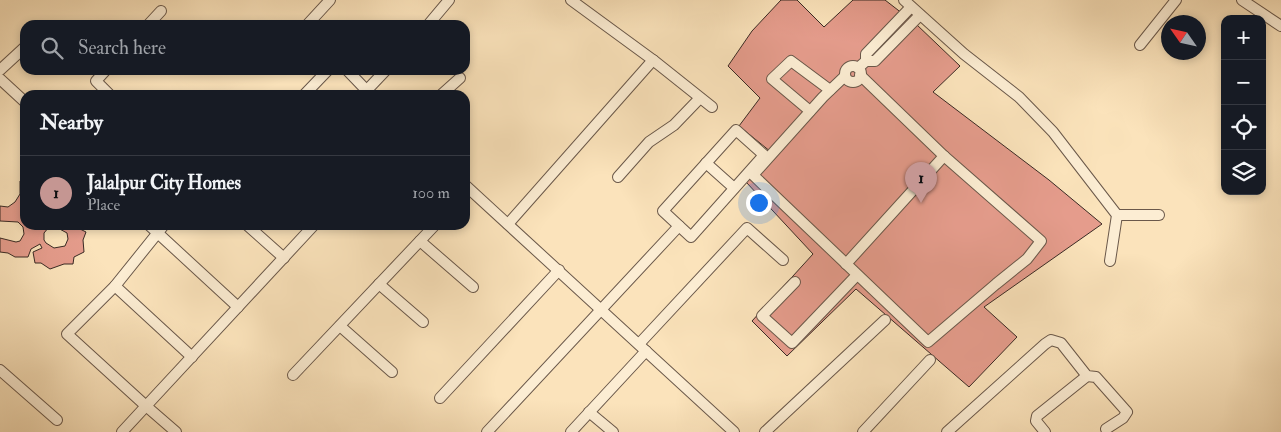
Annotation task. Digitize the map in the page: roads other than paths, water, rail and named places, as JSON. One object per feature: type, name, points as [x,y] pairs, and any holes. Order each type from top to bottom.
[{"type":"street","points":[[312,20],[330,0]]},
{"type":"street","points":[[432,20],[449,0]]},
{"type":"street","points":[[571,0],[653,60],[712,108]]},
{"type":"street","points":[[1140,45],[1176,0]]},
{"type":"street","points":[[1242,0],[1281,26]]},
{"type":"street","points":[[861,68],[944,156],[1041,242],[1027,259],[928,342],[753,175],[810,111],[845,76],[848,80],[858,80],[861,68],[866,54],[908,3],[964,54],[1019,97],[1053,132],[1117,215],[1110,261]]},
{"type":"street","points":[[153,20],[161,11]]},
{"type":"street","points":[[861,68],[875,61],[920,15]]},
{"type":"street","points":[[0,70],[20,51]]},
{"type":"street","points":[[508,224],[653,60]]},
{"type":"street","points":[[810,111],[772,79],[791,61],[830,90]]},
{"type":"street","points":[[101,75],[96,81],[105,90]]},
{"type":"street","points":[[309,90],[323,75]]},
{"type":"street","points":[[352,75],[366,90]]},
{"type":"street","points":[[371,90],[382,75]]},
{"type":"street","points":[[447,90],[460,78]]},
{"type":"street","points":[[0,79],[20,97]]},
{"type":"street","points":[[618,177],[649,142],[674,125],[700,98]]},
{"type":"street","points":[[736,130],[764,155],[690,237],[663,211],[706,163],[736,130]]},
{"type":"street","points":[[846,264],[944,156]]},
{"type":"street","points":[[706,163],[734,188]]},
{"type":"street","points":[[470,192],[559,270],[734,432]]},
{"type":"street","points":[[1117,215],[1159,215]]},
{"type":"street","points":[[487,432],[679,226]]},
{"type":"street","points":[[572,432],[642,347],[747,228],[783,260]]},
{"type":"street","points":[[160,230],[115,286],[67,334],[176,432]]},
{"type":"street","points":[[162,230],[238,307]]},
{"type":"street","points":[[253,230],[284,258]]},
{"type":"street","points":[[122,432],[309,230]]},
{"type":"street","points":[[293,375],[431,230]]},
{"type":"street","points":[[420,241],[473,287]]},
{"type":"street","points":[[440,398],[559,270]]},
{"type":"street","points":[[795,282],[762,316],[792,342],[857,275]]},
{"type":"street","points":[[379,284],[423,322]]},
{"type":"street","points":[[115,286],[192,356]]},
{"type":"street","points":[[765,432],[885,320]]},
{"type":"street","points":[[340,326],[392,372]]},
{"type":"street","points":[[947,432],[1045,344],[1052,340],[1061,343],[1087,376]]},
{"type":"street","points":[[863,432],[930,360]]},
{"type":"street","points":[[0,370],[57,420]]},
{"type":"street","points":[[1045,432],[1036,421],[1037,416],[1087,376],[1096,377],[1127,412],[1124,418],[1106,430]]},
{"type":"street","points":[[590,412],[613,432]]},
{"type":"place","name":"Jalalpur City Homes","points":[[921,203]]}]
